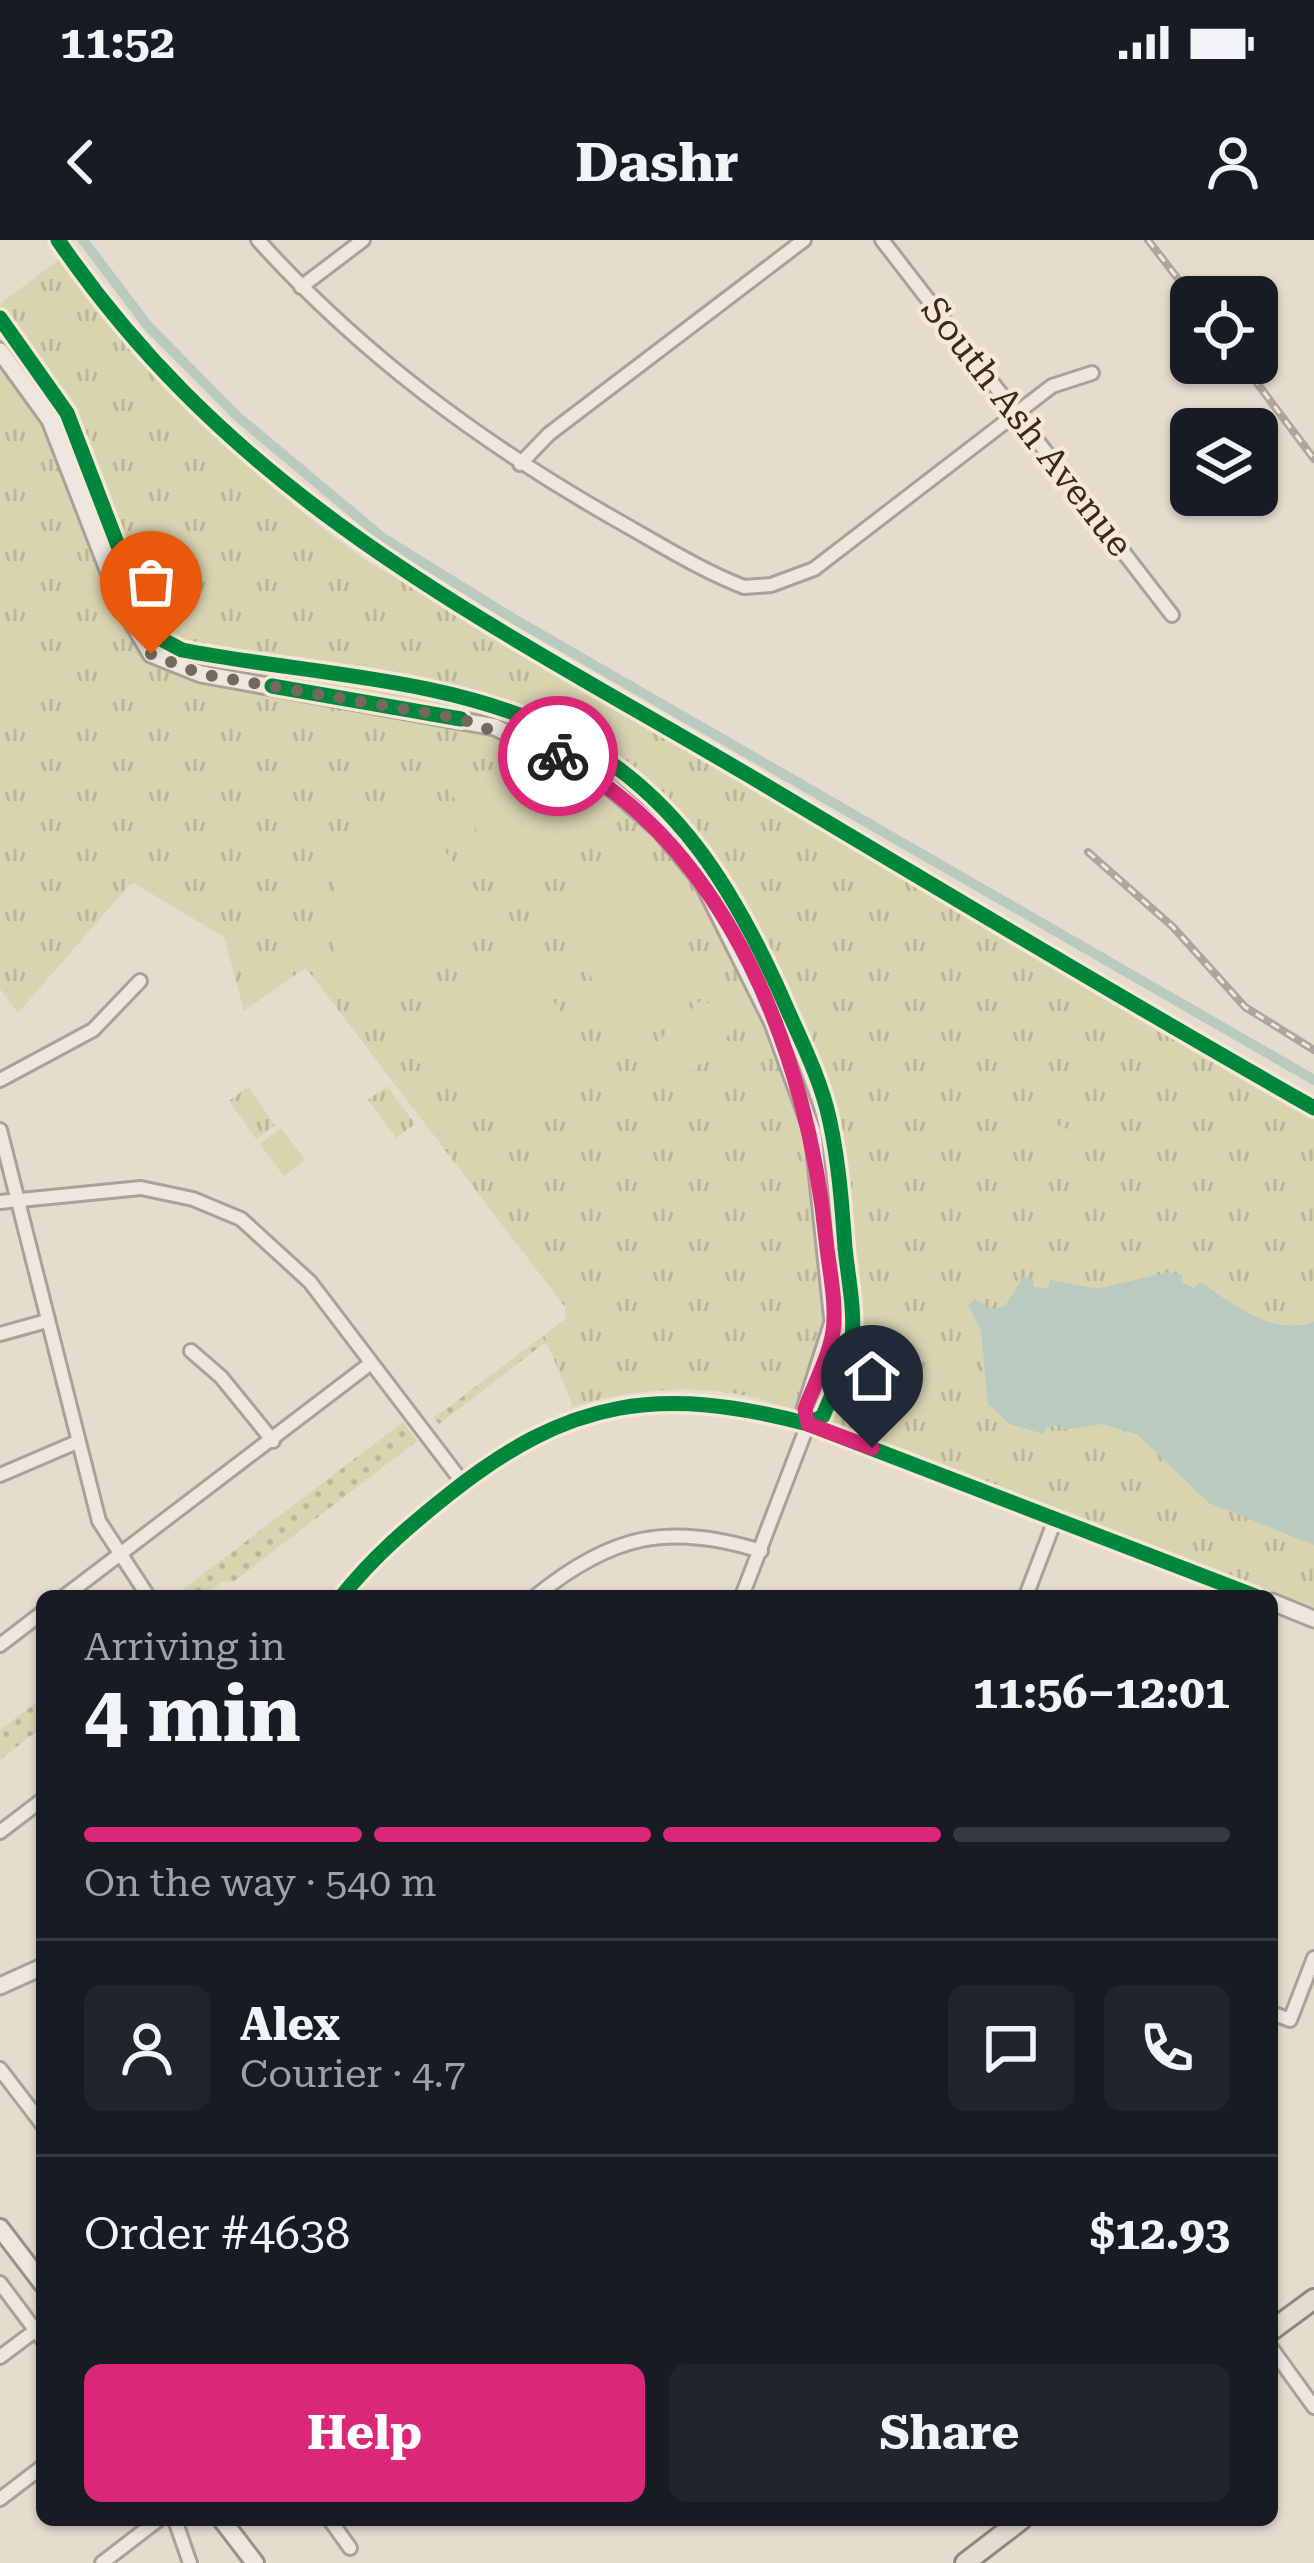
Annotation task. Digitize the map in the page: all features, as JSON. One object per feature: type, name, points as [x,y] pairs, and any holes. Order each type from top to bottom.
[{"type":"main road","points":[[0,2228],[36,2275]]},
{"type":"main road","points":[[1278,2326],[1314,2299]]},
{"type":"main road","points":[[227,2526],[255,2563]]},
{"type":"main road","points":[[965,2563],[1013,2526]]},
{"type":"street","points":[[258,240],[406,382],[520,464],[744,587],[771,585],[814,569],[1052,386],[1092,373]]},
{"type":"street","points":[[302,287],[363,240]]},
{"type":"street","points":[[520,464],[549,434],[804,240]]},
{"type":"street","name":"South Ash Avenue","points":[[882,240],[1172,615]]},
{"type":"street","points":[[0,318],[50,386],[81,443],[147,621],[170,646],[474,701],[554,730],[613,764],[661,803],[703,850],[747,919],[810,1061],[831,1128],[853,1334],[823,1416],[808,1424]]},
{"type":"street","points":[[0,352],[55,432],[134,632],[161,661],[201,674],[462,719],[525,740],[593,775],[660,830],[723,914],[796,1077],[813,1133],[833,1322],[805,1409],[808,1424],[745,1590]]},
{"type":"street","points":[[35,397],[50,386]]},
{"type":"street","points":[[110,574],[128,568]]},
{"type":"street","points":[[374,704],[378,682]]},
{"type":"street","points":[[0,1080],[94,1030],[140,981]]},
{"type":"street","points":[[813,1133],[831,1128]]},
{"type":"street","points":[[0,1130],[99,1520],[144,1590]]},
{"type":"street","points":[[0,1202],[141,1188],[193,1199],[241,1220],[305,1276],[463,1483]]},
{"type":"street","points":[[0,1334],[47,1321]]},
{"type":"street","points":[[191,1351],[221,1377],[273,1441]]},
{"type":"street","points":[[73,1590],[371,1363]]},
{"type":"street","points":[[815,1381],[834,1388]]},
{"type":"street","points":[[346,1590],[373,1558],[463,1483],[554,1426],[636,1402],[716,1402],[808,1424],[1239,1590]]},
{"type":"street","points":[[0,1475],[77,1442]]},
{"type":"street","points":[[1028,1590],[1055,1520]]},
{"type":"street","points":[[544,1590],[588,1558],[634,1538],[719,1537],[761,1551]]},
{"type":"street","points":[[1278,1604],[1314,1619]]},
{"type":"street","points":[[0,1646],[36,1618]]},
{"type":"street","points":[[0,1832],[36,1805]]},
{"type":"street","points":[[1278,2015],[1290,2020],[1314,1958]]},
{"type":"street","points":[[0,1986],[36,1970]]},
{"type":"street","points":[[0,2069],[36,2116]]},
{"type":"street","points":[[0,2283],[36,2331]]},
{"type":"street","points":[[0,2357],[36,2337]]},
{"type":"street","points":[[1278,2357],[1314,2408]]},
{"type":"street","points":[[0,2499],[36,2472]]},
{"type":"street","points":[[102,2563],[150,2526]]},
{"type":"street","points":[[177,2526],[190,2563]]},
{"type":"street","points":[[334,2526],[350,2548]]},
{"type":"green space","points":[[61,258],[130,341],[242,458],[367,561],[1314,1112],[1314,1607],[761,1399],[667,1390],[573,1407],[544,1335],[566,1318],[565,1307],[309,972],[305,968],[244,1011],[224,937],[132,882],[18,1013],[0,989],[0,304]]},
{"type":"green space","points":[[15,646],[46,687],[0,721],[0,657]]},
{"type":"green space","points":[[526,766],[564,780],[615,824],[531,889],[514,883],[444,784],[470,772]]},
{"type":"green space","points":[[399,795],[485,901],[487,923],[368,1017],[348,989],[336,959],[332,899],[354,843]]},
{"type":"green space","points":[[647,860],[675,908],[683,950],[680,971],[670,990],[632,1032],[555,929],[563,915]]},
{"type":"green space","points":[[512,959],[529,967],[598,1064],[552,1100],[530,1107],[487,1105],[467,1098],[431,1074],[402,1043]]},
{"type":"green space","points":[[703,998],[734,1030],[685,1078],[654,1045]]},
{"type":"green space","points":[[387,1086],[415,1124],[396,1138],[368,1100]]},
{"type":"green space","points":[[248,1087],[275,1125],[256,1139],[229,1101]]},
{"type":"green space","points":[[1034,1089],[1044,1096],[1053,1123],[1081,1135],[1087,1145],[1073,1149],[1047,1132],[1030,1107]]},
{"type":"green space","points":[[281,1128],[305,1160],[284,1176],[260,1144]]},
{"type":"green space","points":[[544,1335],[552,1346],[543,1344],[439,1424],[434,1418]]},
{"type":"green space","points":[[403,1422],[417,1441],[233,1582],[223,1581],[212,1590],[182,1590]]},
{"type":"green space","points":[[36,1703],[36,1732],[0,1760],[0,1730]]},
{"type":"shaded area","points":[[1168,1272],[1182,1275],[1181,1282],[1194,1288],[1200,1282],[1268,1322],[1314,1322],[1314,1545],[1209,1503],[1137,1434],[1101,1424],[1063,1430],[1059,1425],[1045,1428],[1044,1434],[1010,1424],[988,1404],[981,1330],[968,1305],[975,1299],[992,1309],[1005,1306],[1023,1277],[1033,1279],[1034,1287],[1048,1288],[1050,1280],[1097,1289]]},
{"type":"waterway","points":[[83,240],[148,326],[238,417],[383,538],[514,619],[1314,1080]]},
{"type":"railway","points":[[1148,240],[1176,276]]},
{"type":"railway","points":[[1258,384],[1314,459]]},
{"type":"railway","points":[[1088,852],[1173,927],[1245,1007],[1314,1050]]},
{"type":"cycle path","points":[[58,240],[130,333],[207,415],[290,487],[377,552],[563,668],[1314,1108]]},
{"type":"cycle path","points":[[0,318],[67,413],[147,621],[161,639],[182,650],[419,687],[511,712],[598,754],[668,813],[698,848],[768,967],[817,1079],[833,1138],[852,1339],[823,1416],[808,1424]]},
{"type":"cycle path","points":[[272,686],[461,719]]},
{"type":"cycle path","points":[[347,1590],[405,1530],[492,1462],[576,1420],[618,1408],[661,1404],[706,1405],[808,1424],[1239,1590]]},
{"type":"way so far","points":[[151,654],[201,674],[495,727],[558,756]]},
{"type":"route","points":[[558,756],[607,784],[660,830],[702,881],[747,966],[800,1089],[819,1172],[833,1331],[805,1409],[808,1424],[872,1448]]}]
